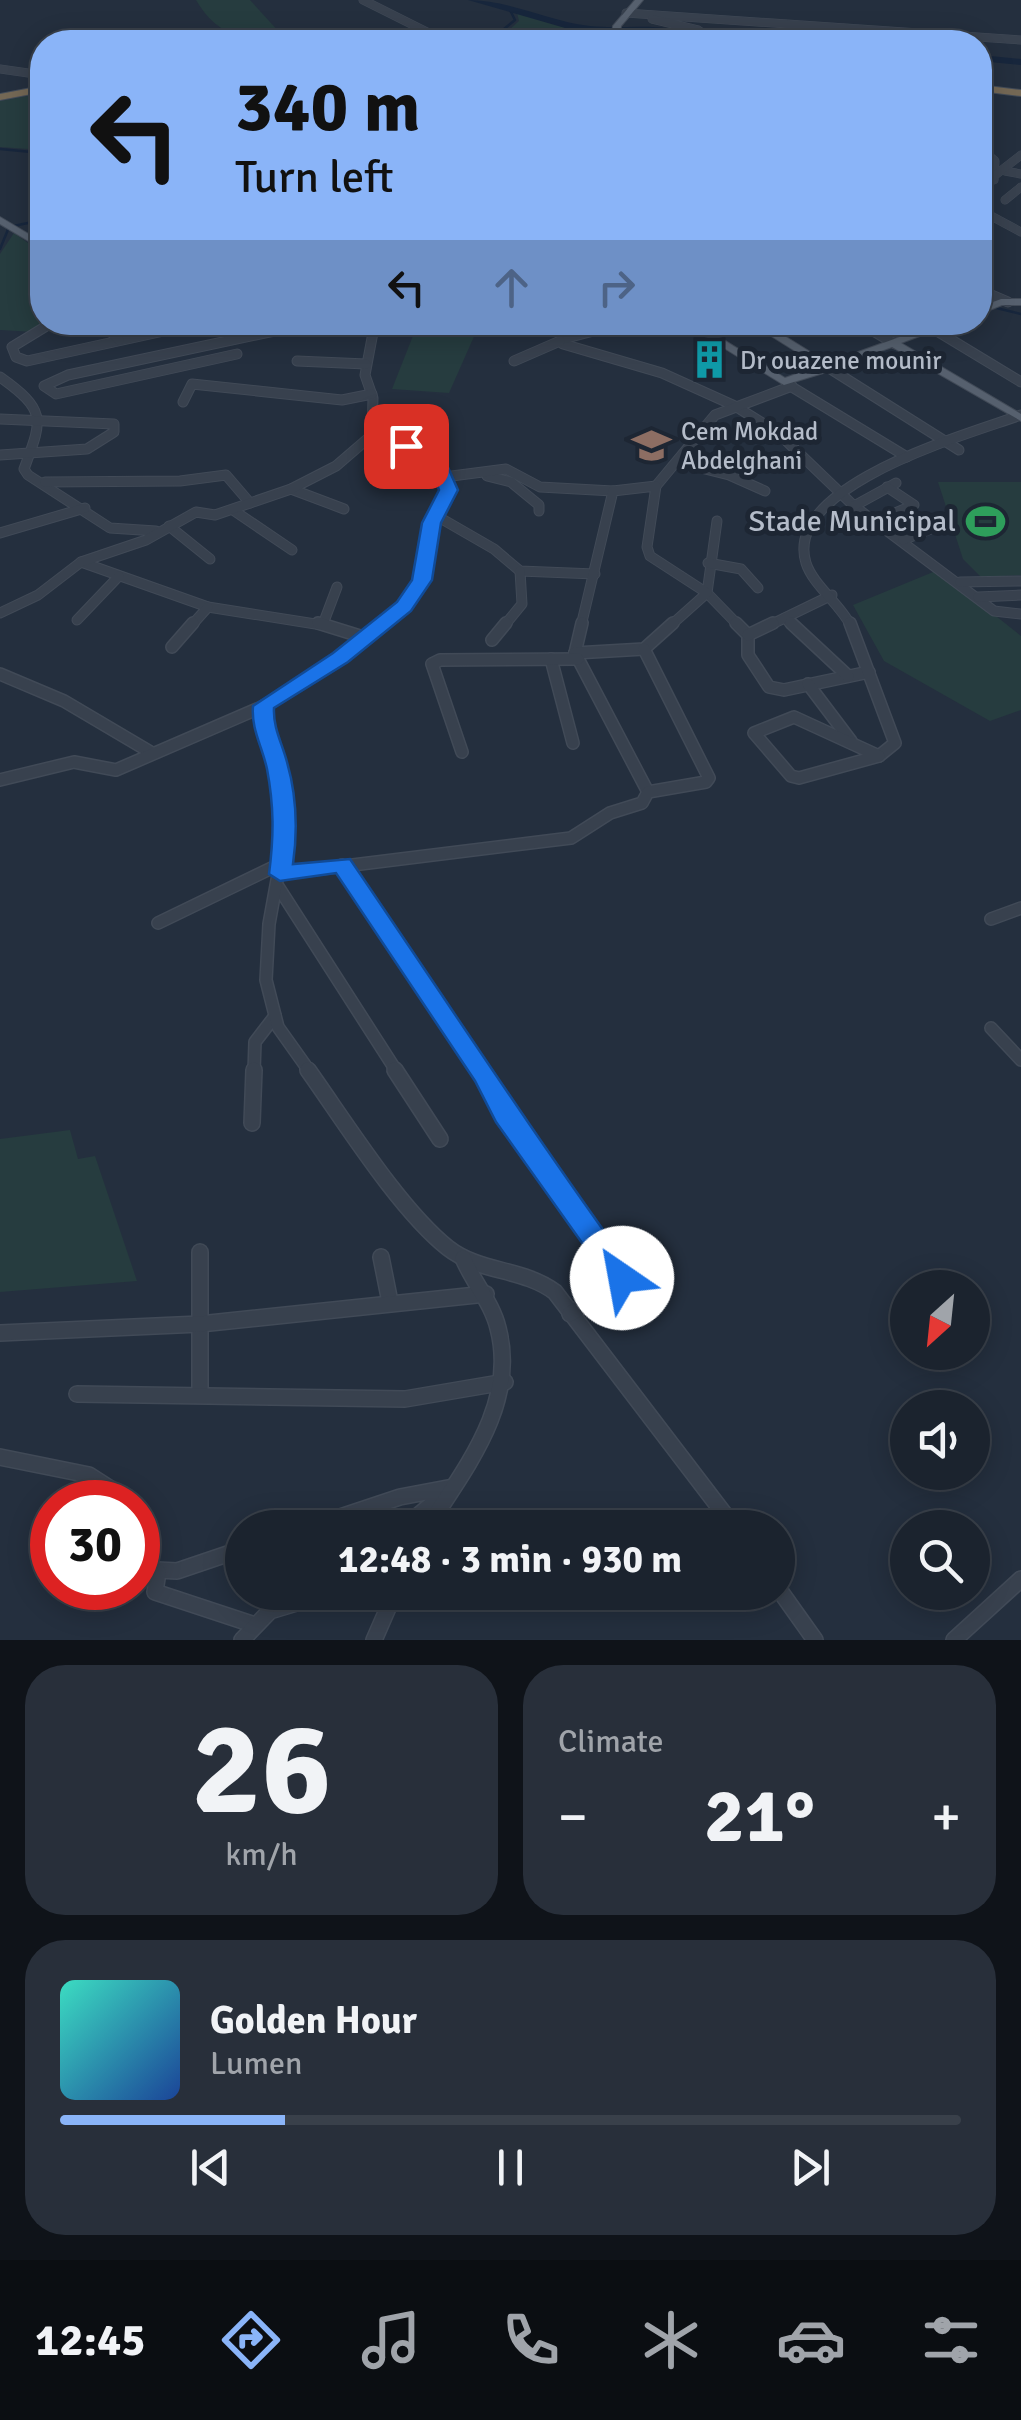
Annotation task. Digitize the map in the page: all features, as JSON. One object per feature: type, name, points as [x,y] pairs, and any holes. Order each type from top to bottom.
[{"type":"highway","points":[[992,88],[1021,91]]},
{"type":"highway","points":[[0,95],[30,89]]},
{"type":"main road","points":[[614,30],[639,0]]},
{"type":"main road","points":[[2,220],[30,238]]},
{"type":"main road","points":[[992,307],[1021,302]]},
{"type":"main road","points":[[708,335],[788,384],[917,335]]},
{"type":"main road","points":[[775,335],[829,368]]},
{"type":"main road","points":[[895,344],[1020,416]]},
{"type":"street","points":[[363,0],[417,30]]},
{"type":"street","points":[[629,30],[673,22],[699,30]]},
{"type":"street","points":[[992,40],[1021,40]]},
{"type":"street","points":[[0,68],[30,72]]},
{"type":"street","points":[[994,180],[1021,155]]},
{"type":"street","points":[[992,158],[994,180]]},
{"type":"street","points":[[1005,171],[1021,174]]},
{"type":"street","points":[[1005,200],[1021,187]]},
{"type":"street","points":[[992,216],[1021,232]]},
{"type":"street","points":[[992,296],[1005,302]]},
{"type":"street","points":[[16,358],[12,347],[32,335]]},
{"type":"street","points":[[114,335],[119,340]]},
{"type":"street","points":[[68,376],[56,364],[60,356],[140,335]]},
{"type":"street","points":[[16,358],[27,361],[172,335]]},
{"type":"street","points":[[237,354],[56,394],[47,392],[44,386],[51,380],[134,357],[248,335]]},
{"type":"street","points":[[0,613],[38,595],[59,574],[81,562],[146,540],[196,512],[214,515],[233,510],[292,489],[336,466],[372,435],[372,394],[366,364],[373,335]]},
{"type":"street","points":[[514,361],[578,335]]},
{"type":"street","points":[[880,335],[895,344]]},
{"type":"street","points":[[945,335],[1021,382]]},
{"type":"street","points":[[561,340],[662,374],[735,406],[777,432],[854,506],[999,614],[1021,614]]},
{"type":"street","points":[[134,357],[148,374]]},
{"type":"street","points":[[16,358],[0,374],[26,397],[39,419],[40,435],[24,469],[110,528],[156,531]]},
{"type":"street","points":[[298,360],[366,364]]},
{"type":"street","points":[[319,372],[337,362]]},
{"type":"street","points":[[829,368],[960,450]]},
{"type":"street","points":[[182,402],[192,384],[342,400],[372,394]]},
{"type":"street","points":[[869,672],[784,690],[769,687],[748,654],[748,635],[706,593],[650,556],[647,547],[656,486],[715,415],[788,384],[907,457]]},
{"type":"street","points":[[880,756],[794,716],[754,733],[792,776],[799,778],[880,756],[895,743],[859,642],[832,595],[806,565],[802,538],[813,513],[839,493],[907,457],[1020,416]]},
{"type":"street","points":[[0,419],[114,424],[114,432],[87,449],[0,455]]},
{"type":"street","points":[[0,780],[74,762],[110,771],[264,706],[340,658],[404,606],[422,580],[435,515],[448,490],[432,456],[372,435]]},
{"type":"street","points":[[677,462],[729,475],[765,491]]},
{"type":"street","points":[[444,477],[513,470],[540,486],[613,490],[656,486]]},
{"type":"street","points":[[478,474],[510,482],[539,504],[539,511]]},
{"type":"street","points":[[44,482],[180,481],[226,475],[250,503]]},
{"type":"street","points":[[854,506],[892,485],[914,505],[876,521]]},
{"type":"street","points":[[292,489],[344,509]]},
{"type":"street","points":[[613,490],[576,656],[648,792]]},
{"type":"street","points":[[0,533],[85,508]]},
{"type":"street","points":[[233,510],[292,550]]},
{"type":"street","points":[[435,515],[494,549],[520,571],[595,574]]},
{"type":"street","points":[[462,752],[432,664],[440,660],[550,659],[644,649],[706,593],[717,521]]},
{"type":"street","points":[[169,526],[210,559]]},
{"type":"street","points":[[903,540],[938,526]]},
{"type":"street","points":[[81,562],[208,607],[323,624],[363,637]]},
{"type":"street","points":[[708,563],[742,569],[758,588]]},
{"type":"street","points":[[492,640],[522,604],[520,571]]},
{"type":"street","points":[[77,620],[119,576]]},
{"type":"street","points":[[959,582],[1021,581]]},
{"type":"street","points":[[323,624],[337,587]]},
{"type":"street","points":[[748,635],[832,595]]},
{"type":"street","points":[[978,597],[1021,595]]},
{"type":"street","points":[[172,647],[208,607]]},
{"type":"street","points":[[784,618],[848,676]]},
{"type":"street","points":[[158,922],[280,874],[572,838],[610,813],[642,803],[648,792],[709,778],[644,649]]},
{"type":"street","points":[[550,659],[572,744]]},
{"type":"street","points":[[0,674],[64,701],[152,753]]},
{"type":"street","points":[[808,684],[851,741]]},
{"type":"street","points":[[264,706],[262,722],[277,764],[287,826],[266,980],[278,1027],[379,1170],[447,1247],[463,1258],[534,1278],[555,1292],[723,1510]]},
{"type":"street","points":[[823,730],[839,722]]},
{"type":"street","points":[[342,865],[486,1077],[505,1116],[620,1272],[621,1282],[615,1290],[570,1314]]},
{"type":"street","points":[[280,874],[440,1139]]},
{"type":"street","points":[[991,919],[1021,908]]},
{"type":"street","points":[[252,1123],[255,1042],[275,1016]]},
{"type":"street","points":[[990,1028],[1021,1060]]},
{"type":"street","points":[[200,1252],[200,1393]]},
{"type":"street","points":[[380,1257],[390,1302]]},
{"type":"street","points":[[438,1510],[484,1436],[505,1382],[500,1331],[486,1294],[463,1258]]},
{"type":"street","points":[[0,1333],[200,1324],[486,1294]]},
{"type":"street","points":[[78,1394],[405,1399],[505,1382]]},
{"type":"street","points":[[0,1458],[80,1472],[96,1480]]},
{"type":"street","points":[[359,1510],[400,1496],[453,1486]]},
{"type":"street","points":[[424,1510],[453,1486]]},
{"type":"street","points":[[160,1572],[177,1571],[225,1555]]},
{"type":"street","points":[[954,1640],[1021,1579]]},
{"type":"street","points":[[160,1594],[252,1624]]},
{"type":"street","points":[[242,1640],[252,1624],[269,1610]]},
{"type":"street","points":[[374,1640],[386,1610]]},
{"type":"street","points":[[794,1610],[815,1640]]},
{"type":"green space","points":[[196,0],[250,0],[277,30],[224,30]]},
{"type":"green space","points":[[517,13],[578,30],[509,30],[519,21]]},
{"type":"green space","points":[[30,95],[30,149],[0,147],[0,101]]},
{"type":"green space","points":[[14,233],[30,244],[30,332],[0,330],[0,254]]},
{"type":"green space","points":[[413,335],[475,335],[449,393],[392,389]]},
{"type":"green space","name":"Stade Municipal","points":[[938,482],[1021,482],[1021,575],[981,577],[963,559]]},
{"type":"green space","points":[[938,570],[1021,636],[1021,710],[990,721],[884,661],[853,605]]},
{"type":"green space","points":[[70,1130],[78,1159],[95,1156],[137,1281],[0,1292],[0,1139]]},
{"type":"waterway","points":[[473,0],[572,27],[601,30]]},
{"type":"waterway","points":[[505,30],[515,20],[509,8]]},
{"type":"waterway","points":[[992,59],[1021,62]]},
{"type":"waterway","points":[[0,149],[30,152]]},
{"type":"waterway","points":[[0,249],[9,227],[30,223]]},
{"type":"waterway","points":[[992,307],[1021,314]]},
{"type":"place","name":"Dr ouazene mounir","points":[[710,360]]},
{"type":"place","name":"Cem Mokdad Abdelghani","points":[[651,445]]},
{"type":"place","name":"Stade Municipal","points":[[986,521]]},
{"type":"route","points":[[406,446],[437,460],[448,490],[432,523],[422,580],[404,606],[340,658],[264,706],[262,722],[277,764],[287,826],[280,874],[342,865],[486,1077],[505,1116],[589,1227],[622,1278]]}]
